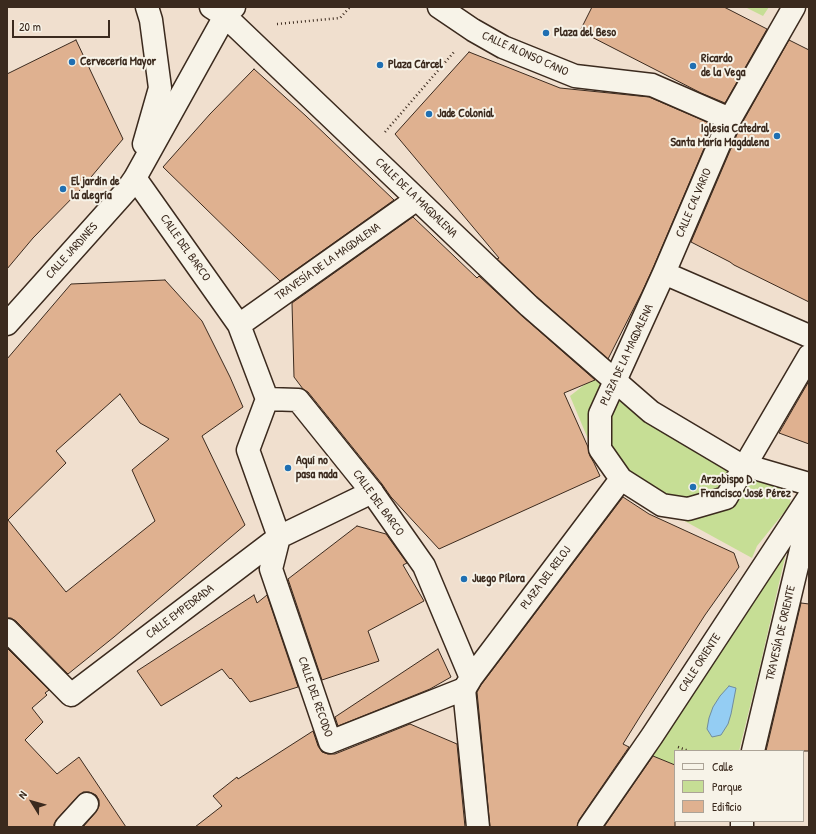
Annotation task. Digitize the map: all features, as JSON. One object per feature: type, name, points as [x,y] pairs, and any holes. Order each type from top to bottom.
[{"type":"street","name":"CALLE JARDINES","points":[[135,178],[160,88],[151,20],[147,7]]},
{"type":"street","name":"CALLE ALONSO CANO","points":[[439,7],[473,30],[503,47],[575,76],[652,85],[730,119]]},
{"type":"street","name":"CALLE CALVARIO","points":[[664,273],[730,119],[794,7]]},
{"type":"street","name":"CALLE JARDINES","points":[[7,324],[126,191],[135,178],[224,10]]},
{"type":"street","name":"CALLE DE LA MAGDALENA","points":[[224,10],[417,199],[529,306],[619,384]]},
{"type":"street","name":"CALLE DEL BARCO","points":[[135,178],[239,325],[267,399],[298,400],[372,492],[424,566],[468,683],[478,827]]},
{"type":"street","name":"TRAVESÍA DE LA MAGDALENA","points":[[239,325],[417,199]]},
{"type":"street","points":[[664,273],[809,336]]},
{"type":"street","name":"PLAZA DE LA MAGDALENA","points":[[664,273],[619,384],[600,414],[600,450],[621,479],[662,505],[688,510],[726,498],[741,465],[809,356]]},
{"type":"street","name":"PLAZA DE LA MAGDALENA","points":[[619,384],[651,412],[741,465]]},
{"type":"street","points":[[267,399],[248,450],[279,537]]},
{"type":"street","points":[[741,465],[809,484]]},
{"type":"street","name":"PLAZA DEL RELOJ","points":[[468,683],[621,479]]},
{"type":"street","name":"CALLE EMPEDRADA","points":[[7,630],[71,695],[279,537],[372,492]]},
{"type":"street","name":"CALLE ORIENTE","points":[[589,827],[652,736],[809,497]]},
{"type":"street","name":"TRAVESÍA DE ORIENTE","points":[[753,750],[809,516]]},
{"type":"street","name":"CALLE DEL RECODO","points":[[279,537],[271,569],[330,742],[468,683]]},
{"type":"street","points":[[66,827],[87,804]]},
{"type":"path","points":[[277,24],[340,18],[350,7]]},
{"type":"path","points":[[381,137],[473,30]]},
{"type":"green space","points":[[745,7],[769,7],[763,16]]},
{"type":"green space","points":[[593,378],[622,403],[668,435],[737,459],[791,490],[790,505],[757,546],[752,558],[650,502],[593,451],[570,396]]},
{"type":"green space","points":[[786,553],[739,750],[674,750],[674,765],[652,756],[717,652]]},
{"type":"water","points":[[729,686],[736,688],[728,724],[721,735],[712,737],[707,729],[709,718],[713,707]]},
{"type":"building","name":"Ricardo de la Vega","points":[[592,7],[724,7],[767,29],[725,103],[701,93],[580,31]]},
{"type":"building","points":[[76,40],[123,139],[81,189],[33,238],[7,269],[7,74]]},
{"type":"building","name":"Iglesia Catedral Santa María Magdalena","points":[[789,40],[809,50],[809,302],[691,242],[741,125]]},
{"type":"building","points":[[469,52],[560,88],[649,97],[714,125],[653,268],[608,359],[537,297],[497,259],[499,258],[395,134]]},
{"type":"building","points":[[254,69],[306,116],[394,200],[280,281],[163,167],[210,114]]},
{"type":"building","points":[[413,217],[477,278],[479,276],[595,380],[564,393],[588,447],[590,456],[600,476],[439,549],[391,497],[308,392],[303,389],[294,377],[292,303]]},
{"type":"building","points":[[165,280],[202,321],[243,407],[202,436],[245,525],[114,637],[68,674],[16,621],[11,618],[7,618],[7,359],[71,284]],"holes":[[[120,394],[140,423],[169,439],[132,470],[155,521],[66,592],[8,520],[66,463],[56,451]]]},
{"type":"building","points":[[809,381],[809,444],[779,433]]},
{"type":"building","points":[[623,497],[649,514],[734,553],[739,567],[705,615],[641,715],[623,744],[629,747],[579,820],[577,827],[490,827],[477,692]]},
{"type":"building","points":[[357,526],[386,534],[407,563],[403,565],[424,601],[368,631],[379,661],[322,680],[288,579]]},
{"type":"building","points":[[254,595],[257,603],[267,595],[298,687],[250,702],[222,669],[161,706],[137,671]]},
{"type":"building","points":[[801,603],[809,604],[809,751],[766,750]]},
{"type":"building","points":[[7,648],[49,690],[45,693],[47,695],[32,708],[43,722],[25,740],[57,774],[79,757],[126,827],[83,827],[96,812],[99,806],[99,800],[96,795],[89,792],[83,792],[57,819],[54,827],[7,827]]},
{"type":"building","points":[[438,649],[451,677],[430,689],[338,726],[335,717]]},
{"type":"building","points":[[410,724],[457,744],[465,827],[195,827],[222,806],[213,796],[237,777],[238,779],[313,731],[318,746],[322,752],[335,754]]},
{"type":"building","points":[[653,756],[674,765],[675,827],[604,827]]},
{"type":"place","name":"Plaza del Beso","points":[[546,33]]},
{"type":"place","name":"Cervecería Mayor","points":[[72,62]]},
{"type":"place","name":"Plaza Cárcel","points":[[380,65]]},
{"type":"place","name":"Ricardo de la Vega","points":[[693,66]]},
{"type":"place","name":"Jade Colonial","points":[[429,114]]},
{"type":"place","name":"Iglesia Catedral Santa María Magdalena","points":[[777,136]]},
{"type":"place","name":"El jardín de la alegría","points":[[63,189]]},
{"type":"place","name":"Aquí no pasa nada","points":[[288,468]]},
{"type":"place","name":"Arzobispo D. Francisco José Pérez","points":[[693,487]]},
{"type":"place","name":"Juego Pílora","points":[[464,579]]}]
